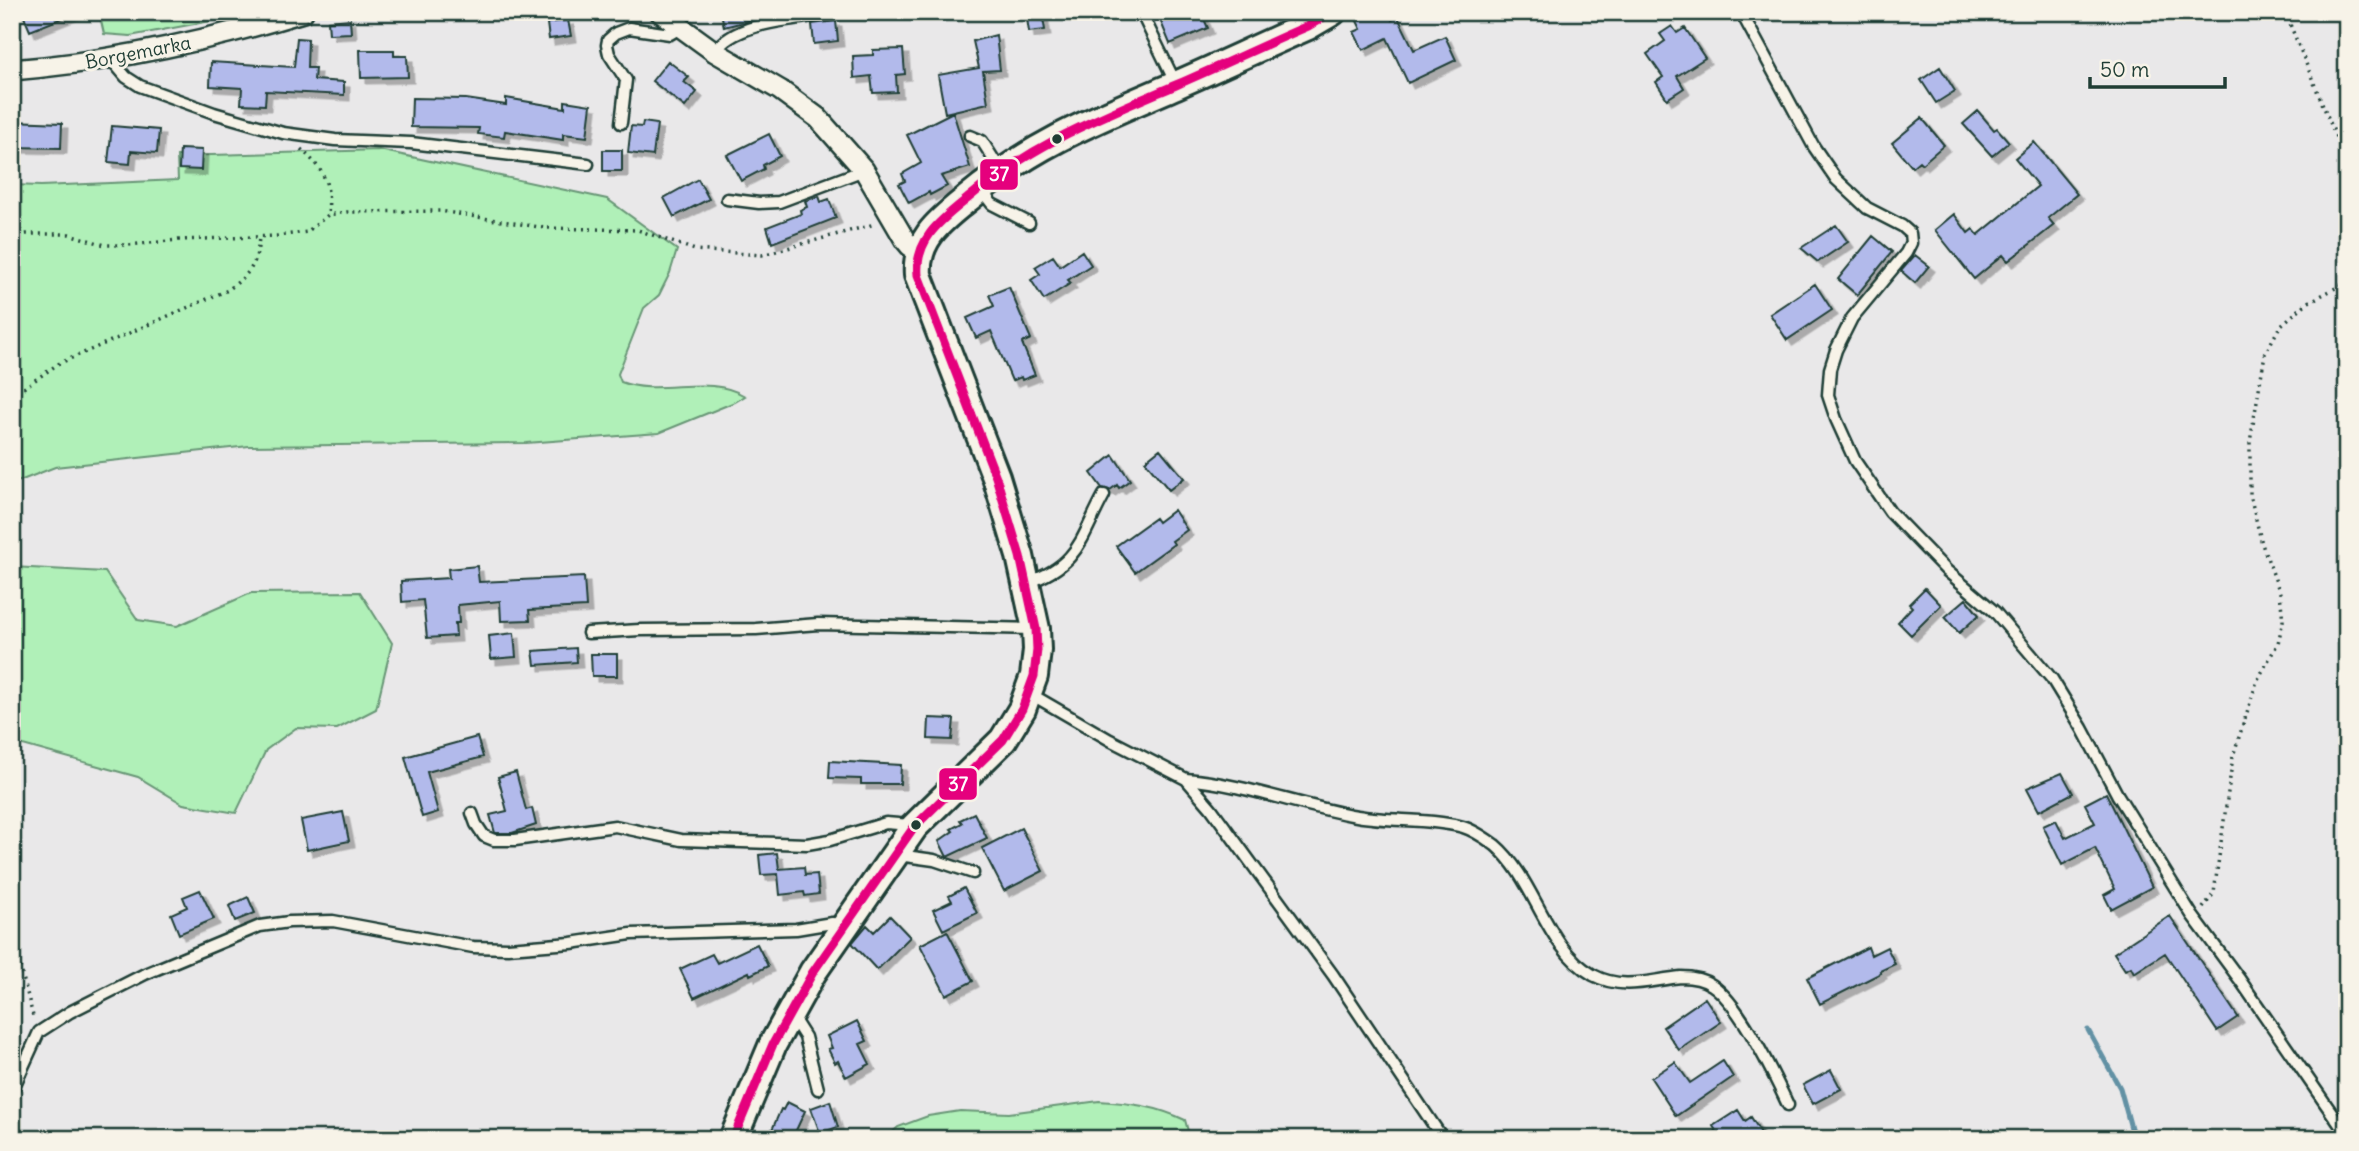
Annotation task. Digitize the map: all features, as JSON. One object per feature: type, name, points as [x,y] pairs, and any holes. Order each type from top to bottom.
[{"type":"main road","points":[[733,1139],[788,1012],[914,827],[1003,740],[1029,692],[1036,664],[1035,629],[1026,583],[996,477],[918,275],[919,250],[931,231],[979,188],[1066,132],[1308,26],[1332,12]]},
{"type":"street","name":"Borgemarka","points":[[12,70],[60,66],[179,46],[303,12]]},
{"type":"street","points":[[660,12],[715,52],[780,90],[818,118],[864,170],[905,240],[919,250]]},
{"type":"lane","points":[[715,52],[725,39],[750,29],[840,12]]},
{"type":"lane","points":[[1141,12],[1176,85]]},
{"type":"lane","points":[[1741,12],[1814,147],[1836,179],[1867,208],[1910,233],[1911,243],[1906,253],[1852,318],[1830,369],[1828,395],[1855,461],[1890,512],[1947,571],[1995,612],[2052,678],[2117,794],[2192,915],[2241,980],[2347,1135]]},
{"type":"lane","points":[[621,123],[626,80],[609,54],[608,40],[616,33],[629,28],[670,34],[680,28]]},
{"type":"lane","points":[[114,58],[115,64],[125,77],[140,86],[283,134],[335,140],[411,142],[588,164]]},
{"type":"lane","points":[[970,136],[982,141],[1001,172]]},
{"type":"lane","points":[[727,199],[759,203],[779,202],[864,170]]},
{"type":"lane","points":[[979,188],[992,204],[1029,223]]},
{"type":"lane","points":[[1026,583],[1056,570],[1074,553],[1084,539],[1104,495]]},
{"type":"lane","points":[[588,634],[640,630],[757,629],[818,624],[1035,629]]},
{"type":"lane","points":[[1029,692],[1110,740],[1186,779],[1356,816],[1446,824],[1476,832],[1506,857],[1560,942],[1573,958],[1592,974],[1622,985],[1684,977],[1703,980],[1716,988],[1744,1024],[1788,1105]]},
{"type":"lane","points":[[1186,779],[1211,808],[1326,965],[1443,1139]]},
{"type":"lane","points":[[472,813],[484,836],[515,840],[615,826],[681,839],[807,844],[886,823],[909,824],[914,827]]},
{"type":"lane","points":[[894,853],[906,858],[934,860],[973,873]]},
{"type":"lane","points":[[12,1091],[39,1032],[70,1012],[145,974],[260,926],[333,921],[474,947],[508,948],[571,943],[631,934],[796,929],[832,923],[846,925]]},
{"type":"lane","points":[[788,1012],[795,1018],[805,1037],[818,1089]]},
{"type":"path","points":[[2285,12],[2347,164]]},
{"type":"path","points":[[283,134],[315,162],[327,181],[330,199],[328,215]]},
{"type":"path","points":[[12,236],[69,234],[105,245],[129,245],[307,232],[328,215],[347,212],[440,211],[545,228],[638,230],[695,250],[762,255],[894,219]]},
{"type":"path","points":[[12,396],[58,364],[228,290],[250,272],[258,255],[259,236]]},
{"type":"path","points":[[2192,915],[2204,908],[2214,893],[2233,756],[2257,681],[2278,643],[2283,621],[2280,593],[2262,544],[2250,495],[2250,442],[2265,354],[2280,326],[2307,303],[2347,282]]},
{"type":"path","points":[[12,947],[18,958],[31,1014],[39,1032]]},
{"type":"green space","points":[[99,12],[259,12],[130,36],[104,34]]},
{"type":"green space","points":[[379,150],[607,199],[677,250],[659,295],[644,308],[618,374],[621,382],[652,387],[716,386],[745,396],[659,433],[526,443],[249,446],[55,467],[12,484],[12,185],[178,180],[177,156]]},
{"type":"green space","points":[[12,567],[105,572],[138,620],[177,626],[251,593],[360,592],[392,643],[376,709],[337,729],[296,728],[266,750],[236,813],[183,804],[138,777],[12,742]]},
{"type":"green space","points":[[1099,1101],[1143,1106],[1174,1115],[1185,1120],[1188,1131],[1186,1139],[885,1139],[898,1127],[928,1116],[960,1111],[1009,1113]]},
{"type":"building","points":[[22,12],[75,12],[75,13],[30,31]]},
{"type":"building","points":[[721,12],[763,12],[763,17],[724,27]]},
{"type":"building","points":[[1026,12],[1042,12],[1045,30],[1029,32]]},
{"type":"building","points":[[1185,12],[1201,12],[1208,28],[1170,44],[1161,22]]},
{"type":"building","points":[[1375,12],[1389,12],[1392,20],[1398,17],[1414,50],[1445,36],[1456,60],[1408,83],[1387,38],[1363,50],[1354,32],[1361,29],[1357,21]]},
{"type":"building","points":[[350,19],[351,33],[329,34],[328,21]]},
{"type":"building","points":[[568,20],[571,36],[549,39],[547,23]]},
{"type":"building","points":[[836,21],[838,41],[814,44],[812,24]]},
{"type":"building","points":[[1672,26],[1677,33],[1685,28],[1705,58],[1677,76],[1684,88],[1667,99],[1656,82],[1663,77],[1647,54],[1665,41],[1660,34]]},
{"type":"building","points":[[996,35],[1000,70],[983,71],[988,103],[945,113],[938,75],[979,68],[973,41]]},
{"type":"building","points":[[297,38],[308,39],[307,68],[315,68],[314,80],[344,82],[344,95],[266,91],[265,105],[241,104],[242,88],[210,86],[211,62],[294,67]]},
{"type":"building","points":[[903,49],[905,74],[896,75],[897,92],[873,93],[871,76],[854,78],[853,56],[873,55],[873,50]]},
{"type":"building","points":[[360,50],[394,50],[394,56],[407,56],[408,77],[361,78]]},
{"type":"building","points":[[668,61],[689,77],[684,82],[697,92],[685,107],[652,81]]},
{"type":"building","points":[[1940,67],[1955,91],[1936,103],[1921,80]]},
{"type":"building","points":[[412,98],[466,99],[506,105],[506,98],[565,108],[565,101],[591,105],[587,137],[563,134],[563,140],[505,131],[504,137],[478,134],[479,128],[411,127]]},
{"type":"building","points":[[1978,111],[1994,130],[1997,128],[2009,142],[1992,156],[1963,124]]},
{"type":"building","points":[[953,112],[970,167],[941,176],[947,186],[909,203],[899,184],[905,181],[902,174],[921,163],[907,135]]},
{"type":"building","points":[[1922,118],[1944,145],[1922,164],[1919,161],[1912,167],[1892,143]]},
{"type":"building","points":[[12,121],[62,123],[61,148],[12,147]]},
{"type":"building","points":[[643,122],[657,124],[653,156],[628,153],[631,126],[642,127]]},
{"type":"building","points":[[112,126],[159,130],[157,153],[131,151],[130,164],[108,162]]},
{"type":"building","points":[[769,134],[780,156],[763,165],[764,169],[741,181],[727,155]]},
{"type":"building","points":[[2034,142],[2077,194],[2048,218],[2054,225],[2008,261],[2003,255],[1974,279],[1935,230],[1954,214],[1968,233],[1973,229],[1978,235],[2038,186],[2015,158]]},
{"type":"building","points":[[180,149],[202,150],[201,170],[179,169]]},
{"type":"building","points":[[603,150],[622,150],[622,171],[603,171]]},
{"type":"building","points":[[698,179],[709,199],[674,217],[664,198]]},
{"type":"building","points":[[819,196],[821,202],[829,199],[836,218],[772,243],[767,227],[801,214],[800,210],[807,207],[805,201]]},
{"type":"building","points":[[1836,225],[1848,242],[1818,262],[1801,248]]},
{"type":"building","points":[[1873,236],[1892,252],[1857,295],[1838,279]]},
{"type":"building","points":[[1082,251],[1091,265],[1068,280],[1071,283],[1044,300],[1031,280],[1040,274],[1035,267],[1053,256],[1060,266]]},
{"type":"building","points":[[1915,255],[1929,266],[1915,283],[1901,271]]},
{"type":"building","points":[[1815,284],[1832,310],[1787,340],[1770,314]]},
{"type":"building","points":[[1009,287],[1031,339],[1022,343],[1035,375],[1012,381],[991,331],[976,338],[967,318],[994,306],[989,295]]},
{"type":"building","points":[[1160,449],[1184,478],[1169,490],[1145,461]]},
{"type":"building","points":[[1113,455],[1130,480],[1119,488],[1117,485],[1110,490],[1102,488],[1091,473]]},
{"type":"building","points":[[1174,510],[1187,530],[1172,541],[1174,544],[1135,572],[1116,546],[1155,518],[1158,522]]},
{"type":"building","points":[[477,566],[479,582],[584,577],[586,607],[529,610],[530,620],[501,621],[500,601],[458,605],[459,623],[455,623],[456,636],[427,638],[423,600],[402,602],[401,581],[449,578],[448,569]]},
{"type":"building","points":[[1925,588],[1941,605],[1911,635],[1898,622],[1912,607],[1909,604]]},
{"type":"building","points":[[1966,599],[1979,615],[1959,633],[1945,617]]},
{"type":"building","points":[[514,633],[516,657],[491,659],[489,636]]},
{"type":"building","points":[[576,648],[577,662],[535,665],[533,651]]},
{"type":"building","points":[[591,654],[617,654],[617,676],[592,676]]},
{"type":"building","points":[[929,718],[954,719],[952,740],[928,739]]},
{"type":"building","points":[[477,737],[483,757],[427,772],[438,812],[422,817],[405,757]]},
{"type":"building","points":[[830,761],[901,765],[900,784],[861,784],[861,779],[829,778]]},
{"type":"building","points":[[516,772],[526,810],[532,808],[536,825],[512,833],[495,833],[490,815],[507,811],[498,777]]},
{"type":"building","points":[[2062,773],[2073,793],[2039,811],[2027,788]]},
{"type":"building","points":[[2106,793],[2152,887],[2111,909],[2104,895],[2115,889],[2095,848],[2062,865],[2043,826],[2056,820],[2065,838],[2095,823],[2085,804]]},
{"type":"building","points":[[343,812],[349,841],[307,850],[301,820]]},
{"type":"building","points":[[974,813],[987,838],[947,857],[939,841],[962,823],[960,820]]},
{"type":"building","points":[[1021,828],[1043,871],[1004,891],[982,848]]},
{"type":"building","points":[[777,853],[779,869],[804,867],[805,875],[817,874],[819,894],[805,896],[804,892],[780,895],[778,874],[761,875],[759,855]]},
{"type":"building","points":[[964,888],[977,913],[943,930],[933,910],[952,901],[949,896]]},
{"type":"building","points":[[200,890],[214,919],[179,934],[171,914],[187,907],[183,897]]},
{"type":"building","points":[[248,897],[255,913],[235,921],[229,906]]},
{"type":"building","points":[[890,916],[910,937],[877,970],[852,943],[867,925],[874,932]]},
{"type":"building","points":[[2170,916],[2238,1017],[2217,1031],[2165,953],[2134,973],[2131,967],[2125,970],[2114,953]]},
{"type":"building","points":[[947,931],[973,981],[946,995],[920,945]]},
{"type":"building","points":[[757,944],[768,966],[694,998],[680,969],[712,954],[717,963]]},
{"type":"building","points":[[1868,947],[1871,955],[1887,947],[1895,964],[1820,1004],[1807,978]]},
{"type":"building","points":[[1705,998],[1721,1022],[1679,1050],[1663,1027]]},
{"type":"building","points":[[857,1021],[867,1041],[860,1044],[870,1064],[846,1077],[828,1049],[832,1048],[827,1036]]},
{"type":"building","points":[[1723,1061],[1733,1077],[1676,1116],[1651,1078],[1675,1062],[1690,1083]]},
{"type":"building","points":[[1831,1070],[1841,1089],[1813,1104],[1803,1085]]},
{"type":"building","points":[[830,1101],[838,1127],[820,1133],[811,1108]]},
{"type":"building","points":[[787,1102],[805,1111],[792,1139],[768,1139],[781,1109],[783,1110]]},
{"type":"building","points":[[1738,1110],[1745,1121],[1751,1117],[1761,1133],[1752,1139],[1721,1139],[1713,1126]]},
{"type":"waterway","points":[[2088,1030],[2120,1088],[2134,1139]]},
{"type":"transit line","name":"37","points":[[733,1139],[773,1044],[813,972],[914,827],[1003,740],[1022,709],[1034,676],[1036,629],[1020,556],[996,477],[918,275],[918,262],[925,241],[939,223],[967,199],[1041,147],[1093,121],[1308,26],[1332,12]]}]
